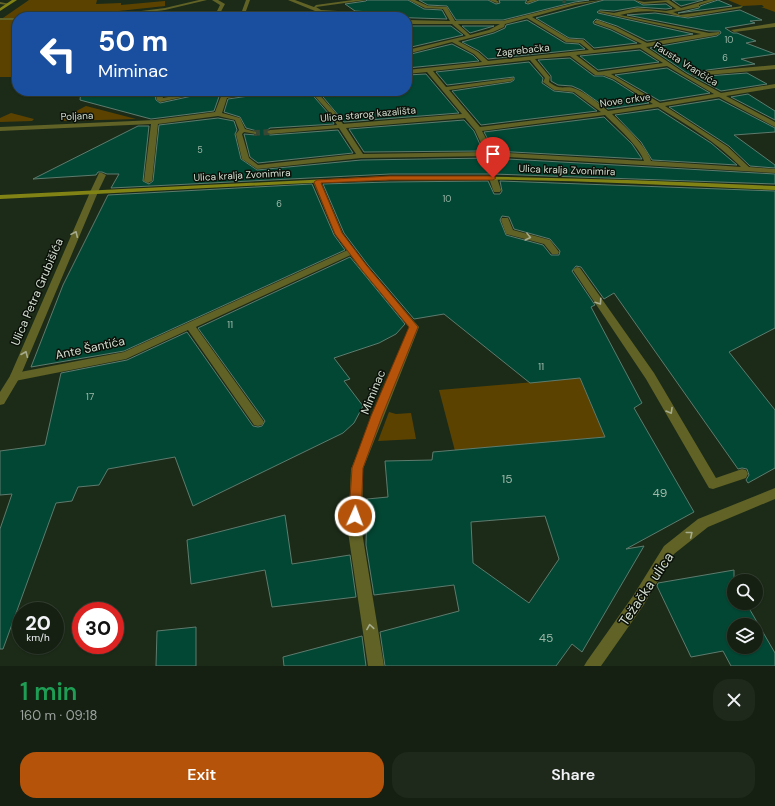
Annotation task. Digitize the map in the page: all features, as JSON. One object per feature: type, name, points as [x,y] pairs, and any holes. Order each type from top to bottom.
[{"type":"main road","points":[[0,10],[15,0]]},
{"type":"main road","name":"Ulica kralja Zvonimira","points":[[94,192],[390,178],[493,178],[650,182],[775,188]]},
{"type":"main road","points":[[0,198],[94,192]]},
{"type":"street","points":[[139,12],[188,5],[205,0]]},
{"type":"street","points":[[214,0],[223,4],[219,12]]},
{"type":"street","points":[[245,12],[248,0]]},
{"type":"street","points":[[290,0],[310,6],[320,12]]},
{"type":"street","points":[[310,6],[364,0]]},
{"type":"street","points":[[411,0],[427,6],[445,8],[452,22],[470,37]]},
{"type":"street","points":[[491,0],[497,2]]},
{"type":"street","points":[[528,2],[536,0]]},
{"type":"street","points":[[412,22],[503,22],[573,5],[601,0]]},
{"type":"street","points":[[638,0],[643,3],[667,1],[680,9]]},
{"type":"street","points":[[666,12],[697,6],[696,4],[714,0]]},
{"type":"street","points":[[0,3],[8,4]]},
{"type":"street","points":[[541,8],[549,11]]},
{"type":"street","points":[[612,15],[637,9],[648,9],[680,16],[688,16],[742,8]]},
{"type":"street","points":[[600,12],[708,34],[717,33]]},
{"type":"street","points":[[527,16],[543,24],[568,41],[581,41],[594,52]]},
{"type":"street","points":[[0,19],[12,19]]},
{"type":"street","points":[[764,20],[774,26]]},
{"type":"street","points":[[412,51],[470,37],[502,26],[503,22]]},
{"type":"street","name":"Fausta Vrančića","points":[[597,22],[614,28],[643,46],[684,75],[775,125]]},
{"type":"street","points":[[734,30],[774,26]]},
{"type":"street","name":"Zagrebačka","points":[[412,71],[643,46],[708,34]]},
{"type":"street","points":[[454,41],[476,53],[487,64]]},
{"type":"street","points":[[572,54],[597,74],[668,64]]},
{"type":"street","points":[[532,59],[548,78],[546,82],[554,90],[574,90],[608,113],[646,156],[648,164]]},
{"type":"street","points":[[707,73],[775,67]]},
{"type":"street","points":[[428,69],[478,129],[490,154]]},
{"type":"street","points":[[604,73],[616,78],[711,136],[740,160],[747,169]]},
{"type":"street","points":[[684,75],[692,74]]},
{"type":"street","points":[[444,89],[511,79]]},
{"type":"street","name":"Nove crkve","points":[[478,129],[608,113],[775,86]]},
{"type":"street","points":[[159,96],[160,100],[183,96]]},
{"type":"street","points":[[224,96],[218,114],[238,119],[242,130],[254,133]]},
{"type":"street","points":[[318,96],[332,112],[340,127],[361,156]]},
{"type":"street","name":"Poljana","points":[[0,128],[155,122],[218,114]]},
{"type":"street","name":"Ulica starog kazališta","points":[[270,132],[467,116]]},
{"type":"street","points":[[148,181],[155,122]]},
{"type":"street","name":"Ulica kralja Zvonimira","points":[[242,130],[239,134],[246,159],[257,166],[361,156],[490,154],[775,170]]},
{"type":"street","name":"Ulica Petra Grubišića","points":[[0,401],[15,377],[102,175]]},
{"type":"street","points":[[493,178],[497,190]]},
{"type":"street","name":"Miminac","points":[[317,182],[339,234],[414,327],[357,468],[355,532],[376,666]]},
{"type":"street","points":[[505,220],[509,232],[547,242],[555,252]]},
{"type":"street","name":"Ante Šantića","points":[[15,377],[126,355],[352,251]]},
{"type":"street","points":[[577,270],[650,376],[713,484],[742,474]]},
{"type":"street","points":[[190,326],[258,422]]},
{"type":"street","name":"Težačka ulica","points":[[592,666],[638,601],[669,550],[703,523],[775,493]]},
{"type":"shaded area","points":[[29,0],[97,0],[96,4],[121,3],[121,5],[165,1],[165,6],[110,12],[12,12],[12,77],[0,77],[0,20]]},
{"type":"shaded area","points":[[728,0],[775,0],[775,12],[761,7],[764,7],[762,5],[742,6]]},
{"type":"shaded area","points":[[86,106],[136,119],[63,121],[65,117]]},
{"type":"shaded area","points":[[11,113],[34,119],[32,121],[0,122],[0,118]]},
{"type":"shaded area","points":[[580,378],[605,437],[455,451],[439,390]]},
{"type":"shaded area","points":[[389,412],[396,414],[411,413],[416,439],[378,441]]},
{"type":"building","points":[[408,0],[424,9],[442,10],[447,19],[412,18],[412,12],[355,11],[345,4],[366,1]]},
{"type":"building","points":[[419,0],[488,0],[496,4],[500,3],[499,0],[527,0],[525,3],[528,4],[539,0],[589,0],[575,2],[503,20],[456,20],[447,6],[428,5]]},
{"type":"building","points":[[604,0],[634,0],[643,5],[666,4],[672,8],[637,7],[614,11],[600,10],[597,12],[693,34],[647,41],[617,26],[596,19],[593,22],[594,24],[611,30],[637,43],[594,48],[584,39],[569,38],[536,18]]},
{"type":"building","points":[[672,0],[703,0],[681,6]]},
{"type":"building","points":[[718,0],[732,6],[678,13],[699,8],[700,6]]},
{"type":"building","points":[[740,10],[762,20],[750,21],[755,23],[725,28],[733,33],[737,33],[756,41],[746,43],[775,54],[741,59],[755,64],[707,70],[703,72],[703,74],[707,76],[747,73],[767,84],[721,91],[687,73],[650,48],[717,36],[721,33],[720,31],[709,31],[627,15],[655,13],[688,18]]},
{"type":"building","points":[[527,20],[565,43],[579,44],[585,49],[488,59],[479,51],[462,42],[494,33],[505,28],[506,25]]},
{"type":"building","points":[[412,26],[451,26],[463,35],[412,47]]},
{"type":"building","points":[[462,26],[494,26],[470,33]]},
{"type":"building","points":[[452,44],[473,55],[479,61],[412,68],[412,54]]},
{"type":"building","points":[[640,50],[659,62],[598,70],[580,56]]},
{"type":"building","points":[[570,58],[594,76],[603,76],[613,80],[649,103],[608,109],[581,90],[572,86],[558,85],[551,81],[551,76],[538,60]]},
{"type":"building","points":[[529,62],[543,78],[542,83],[554,91],[573,93],[597,111],[481,125],[452,91],[511,82],[514,80],[514,77],[447,85],[436,72]]},
{"type":"building","points":[[667,68],[710,93],[660,101],[615,75]]},
{"type":"building","points":[[426,74],[459,113],[344,122],[322,96],[412,96],[412,75]]},
{"type":"building","points":[[748,94],[775,111],[775,120],[731,97]]},
{"type":"building","points":[[80,96],[155,96],[156,100],[160,103],[192,96],[219,96],[214,111],[151,119],[80,100]]},
{"type":"building","points":[[249,96],[313,96],[329,114],[334,124],[270,128],[266,131],[266,133],[270,135],[338,130],[353,153],[258,163],[250,157],[244,134],[256,135],[258,134],[257,131],[246,128],[240,117],[224,112],[228,99]]},
{"type":"building","points":[[719,99],[775,128],[775,132],[734,135],[775,165],[775,168],[750,166],[729,146],[669,107]]},
{"type":"building","points":[[658,109],[711,143],[737,165],[652,160],[641,142],[615,115]]},
{"type":"building","points":[[604,117],[632,144],[642,159],[494,151],[484,132]]},
{"type":"building","points":[[218,118],[234,121],[237,130],[235,134],[241,159],[257,170],[361,160],[490,158],[775,174],[775,184],[493,174],[390,174],[111,188],[119,174],[98,172],[96,175],[33,179],[138,126],[149,126],[143,181],[149,184],[153,181],[159,125]]},
{"type":"building","points":[[464,120],[474,131],[483,151],[364,152],[349,129]]},
{"type":"building","points":[[488,181],[494,194],[500,194],[502,191],[500,181],[775,191],[775,328],[729,352],[775,410],[775,468],[748,483],[746,480],[749,475],[747,469],[738,469],[614,293],[604,299],[581,267],[576,266],[572,271],[595,305],[591,307],[642,403],[634,408],[694,512],[626,549],[644,546],[582,652],[572,644],[556,666],[385,666],[380,632],[459,611],[454,585],[374,595],[366,545],[367,499],[388,497],[385,461],[432,460],[433,452],[605,437],[580,378],[530,383],[444,314],[414,319],[368,265],[344,233],[323,184]],"holes":[[[502,216],[509,217],[514,229],[550,239],[560,251],[559,255],[551,255],[543,245],[506,235],[500,220]],[[545,516],[559,559],[529,603],[473,563],[471,522]]]},
{"type":"building","points":[[312,184],[334,235],[345,250],[124,351],[31,367],[63,285],[108,195]]},
{"type":"building","points":[[350,257],[405,324],[396,334],[379,343],[334,358],[350,379],[344,381],[363,406],[354,423],[343,433],[193,506],[175,457],[108,469],[99,485],[78,487],[72,501],[56,503],[20,602],[12,602],[12,624],[3,649],[0,649],[0,529],[12,494],[0,495],[0,451],[45,445],[61,373],[127,360],[187,332],[253,426],[262,426],[265,421],[198,328]]},
{"type":"building","points":[[285,515],[292,564],[350,555],[356,597],[272,607],[265,570],[191,584],[187,540]]},
{"type":"building","points":[[734,570],[734,574],[727,574],[727,610],[750,610],[755,618],[727,618],[727,654],[763,654],[763,632],[775,653],[775,666],[731,666],[723,651],[691,657],[657,586],[658,583]]},
{"type":"building","points":[[196,627],[196,666],[156,666],[157,631]]},
{"type":"building","points":[[362,636],[366,666],[284,666],[283,657]]},
{"type":"tunnel","points":[[692,74],[707,73]]},
{"type":"tunnel","points":[[254,133],[270,132]]},
{"type":"route","points":[[355,516],[357,468],[414,327],[364,268],[339,234],[317,182],[390,178],[493,178]]}]
